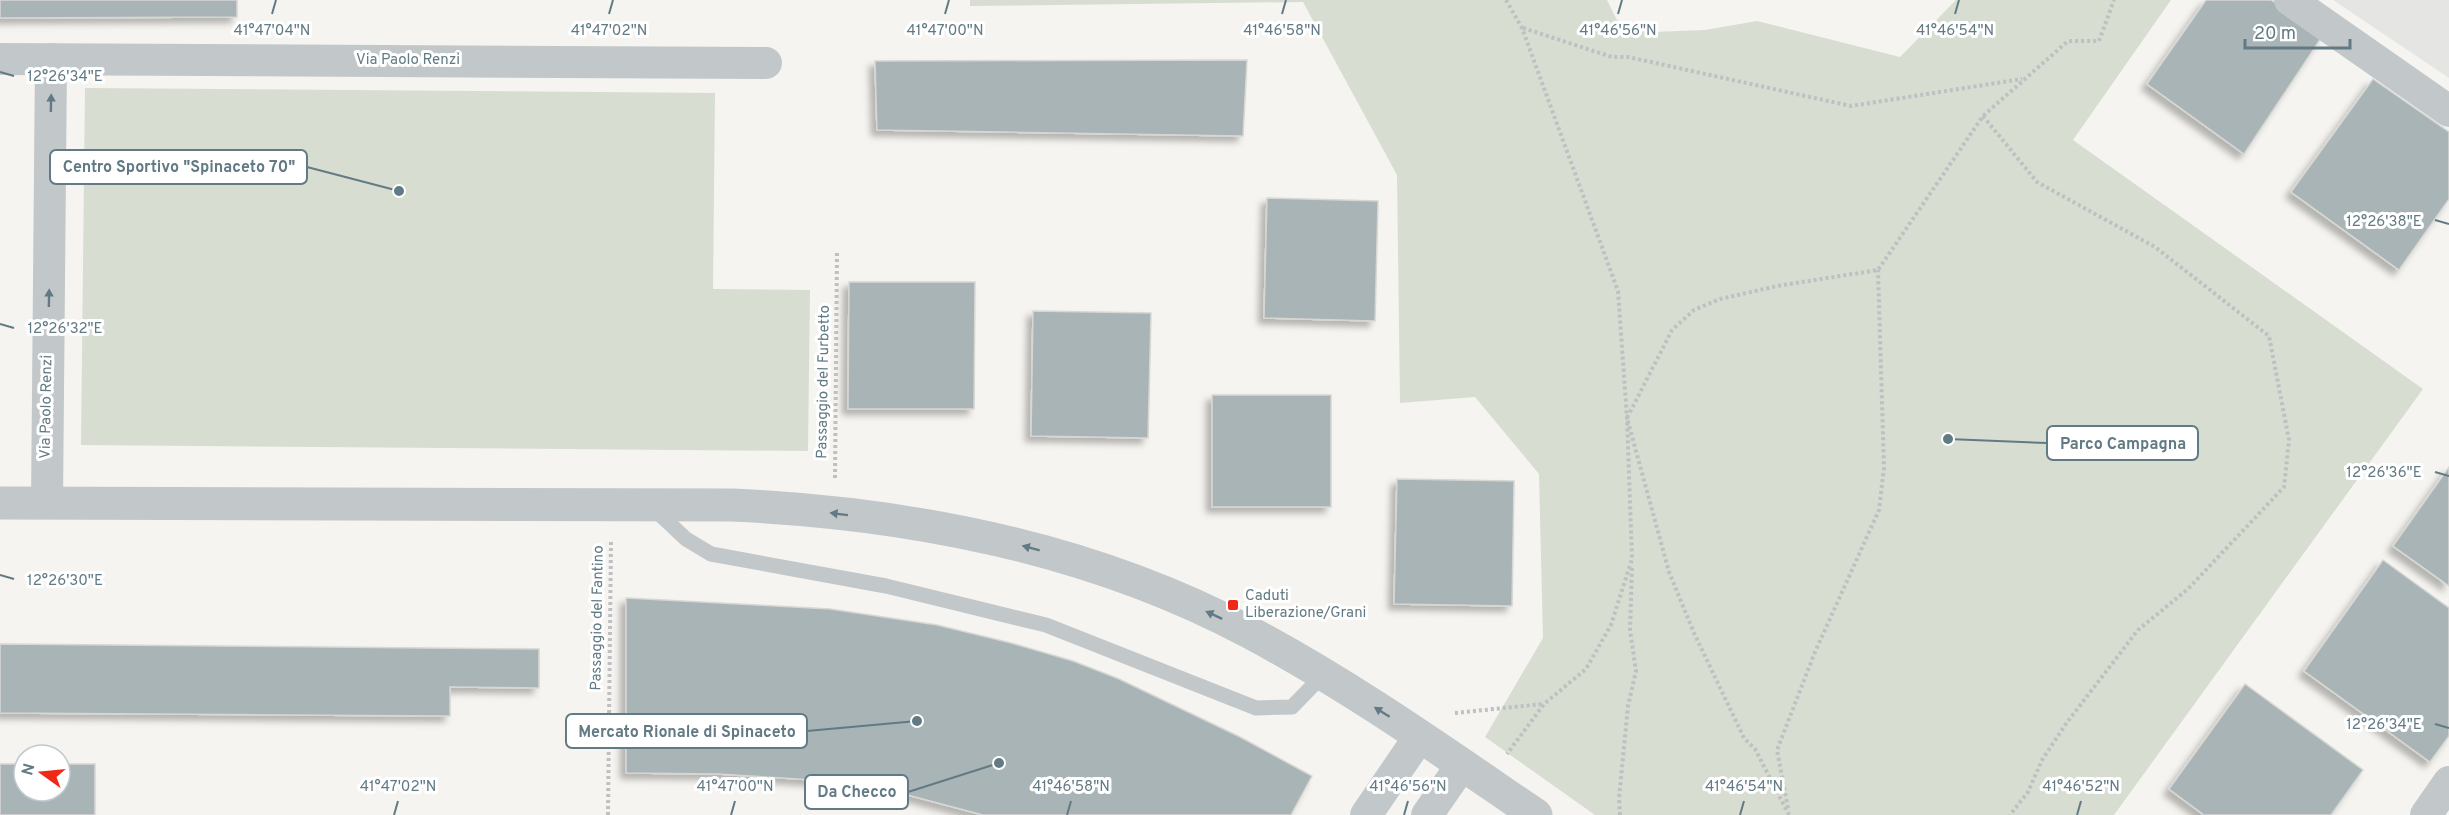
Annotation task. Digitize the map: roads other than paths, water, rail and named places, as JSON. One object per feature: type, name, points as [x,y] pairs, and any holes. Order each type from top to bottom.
[{"type":"street","points":[[2290,0],[2449,111]]},
{"type":"street","name":"Via Paolo Renzi","points":[[0,59],[766,63]]},
{"type":"street","name":"Via Paolo Renzi","points":[[47,503],[51,60]]},
{"type":"street","points":[[0,503],[649,504],[769,507],[835,513],[943,529],[1027,547],[1093,567],[1170,596],[1247,631],[1323,675],[1420,736],[1536,815]]},
{"type":"street","points":[[1366,815],[1420,736]]},
{"type":"street","points":[[1427,815],[1461,766]]},
{"type":"street","points":[[2426,815],[2449,782]]},
{"type":"lane","points":[[649,504],[686,539],[711,554],[886,586],[1046,625],[1256,708],[1292,707],[1323,675]]},
{"type":"place","name":"Centro Sportivo \"Spinaceto 70\"","points":[[399,191]]},
{"type":"place","name":"Parco Campagna","points":[[1948,439]]},
{"type":"place","name":"Caduti Liberazione/Grani","points":[[1233,605]]},
{"type":"place","name":"Mercato Rionale di Spinaceto","points":[[917,721]]},
{"type":"place","name":"Da Checco","points":[[999,763]]}]
